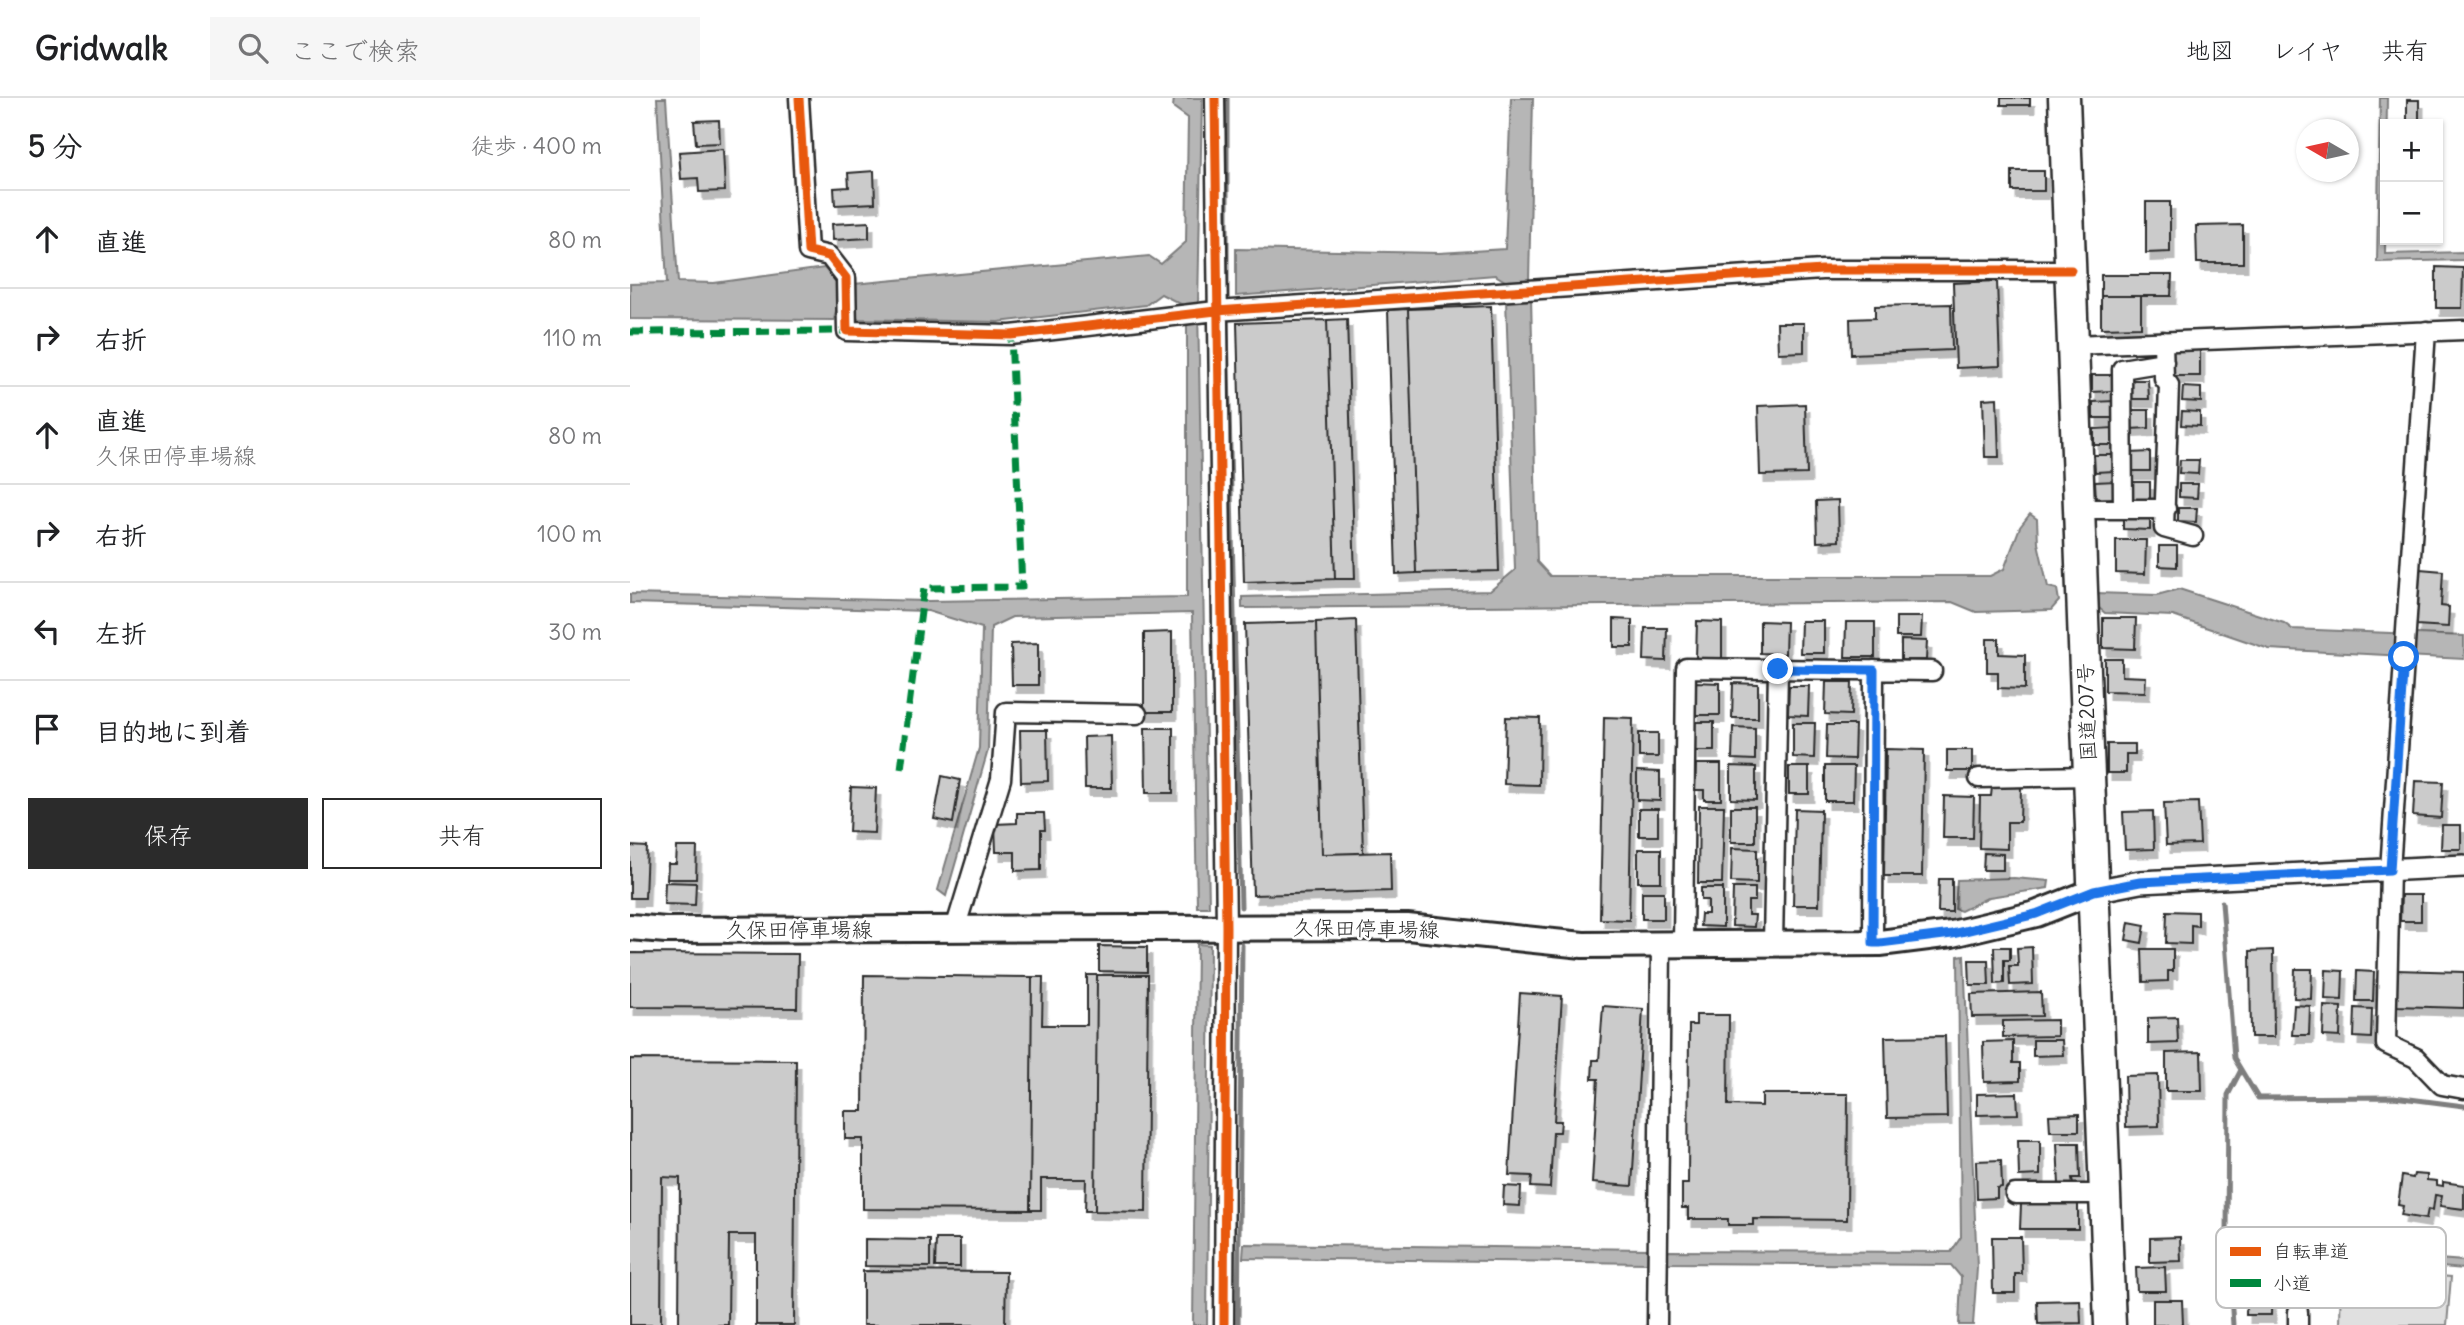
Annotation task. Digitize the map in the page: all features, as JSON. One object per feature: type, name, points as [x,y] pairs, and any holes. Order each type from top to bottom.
[{"type":"highway","name":"国道207号","points":[[2064,98],[2110,1325]]},
{"type":"main road","name":"久保田停車場線","points":[[630,927],[666,930],[1407,927],[1583,945],[1873,943],[1952,934],[2036,914],[2094,891]]},
{"type":"street","points":[[799,98],[808,251],[829,256],[846,278],[847,331],[1011,335],[1210,312],[1822,270],[2071,270]]},
{"type":"street","points":[[1215,98],[1210,312],[1226,927],[1224,1325]]},
{"type":"street","points":[[2073,345],[2464,330]]},
{"type":"street","points":[[2426,331],[2390,870],[2386,1044],[2416,1058],[2442,1084],[2464,1089]]},
{"type":"street","points":[[2163,341],[2164,379],[2169,385],[2164,528],[2193,536]]},
{"type":"street","points":[[2123,509],[2122,369],[2164,362]]},
{"type":"street","points":[[2080,509],[2166,509]]},
{"type":"street","points":[[1657,1325],[1686,668],[1932,671]]},
{"type":"street","points":[[1773,945],[1778,669]]},
{"type":"street","points":[[1873,943],[1874,670]]},
{"type":"street","points":[[955,929],[1001,779],[1006,712],[1137,714]]},
{"type":"street","points":[[1979,778],[2090,776]]},
{"type":"street","points":[[2094,891],[2140,882],[2464,866]]},
{"type":"street","points":[[2015,1194],[2104,1194]]},
{"type":"shaded area","points":[[657,98],[666,98],[678,282],[714,283],[824,268],[838,283],[837,296],[852,296],[854,284],[1149,256],[1161,264],[1186,242],[1188,118],[1173,107],[1174,98],[1202,98],[1198,306],[1209,907],[1197,907],[1192,613],[1012,617],[991,627],[988,750],[946,896],[938,890],[979,748],[982,628],[928,611],[630,603],[630,594],[929,601],[1187,597],[1187,307],[1161,294],[1146,305],[998,322],[856,319],[854,305],[837,306],[834,320],[630,319],[630,284],[667,283]]},
{"type":"shaded area","points":[[1511,98],[1533,98],[1529,281],[1507,282],[1495,275],[1236,296],[1236,249],[1439,253],[1505,249]]},
{"type":"shaded area","points":[[2380,98],[2387,98],[2387,119],[2380,119],[2380,245],[2385,245],[2385,254],[2464,252],[2464,260],[2377,262]]},
{"type":"shaded area","points":[[1531,296],[1537,562],[1550,576],[1990,576],[2004,569],[2020,527],[2030,514],[2037,519],[2038,543],[2048,587],[2057,589],[2059,601],[2051,610],[1976,612],[1952,602],[1242,608],[1242,597],[1490,591],[1515,570],[1506,299]]},
{"type":"shaded area","points":[[2179,589],[2284,623],[2292,629],[2464,636],[2464,659],[2269,649],[2173,616],[2105,613],[2099,608],[2097,593],[2157,595]]},
{"type":"shaded area","points":[[2014,878],[2049,881],[2048,888],[1989,897],[1961,911],[1955,909],[1957,880]]},
{"type":"shaded area","points":[[1197,944],[1210,945],[1207,1325],[1193,1325]]},
{"type":"shaded area","points":[[1964,955],[1977,1268],[1973,1325],[1959,1325],[1961,1277],[1951,1265],[1668,1263],[1667,1251],[1951,1252],[1961,1237],[1958,956]]},
{"type":"shaded area","points":[[1244,1244],[1648,1249],[1648,1263],[1243,1258]]},
{"type":"shaded area","points":[[2446,1260],[2464,1261],[2464,1269],[2446,1268]]},
{"type":"shaded area","points":[[2446,1277],[2451,1277],[2447,1325],[2340,1325],[2340,1308],[2446,1308]]},
{"type":"building","points":[[2001,98],[2030,98],[2030,105],[2001,105]]},
{"type":"building","points":[[2407,100],[2419,100],[2419,119],[2407,119]]},
{"type":"building","points":[[719,120],[720,143],[696,144],[694,121]]},
{"type":"building","points":[[723,149],[725,191],[699,192],[698,178],[681,179],[679,152]]},
{"type":"building","points":[[874,171],[875,203],[835,205],[834,188],[849,187],[848,173]]},
{"type":"building","points":[[2012,171],[2044,171],[2044,191],[2012,191]]},
{"type":"building","points":[[2146,202],[2170,202],[2170,252],[2146,253]]},
{"type":"building","points":[[869,222],[869,238],[833,240],[832,224]]},
{"type":"building","points":[[2243,225],[2243,263],[2197,263],[2196,226]]},
{"type":"building","points":[[2436,267],[2463,268],[2462,308],[2436,308]]},
{"type":"building","points":[[2101,275],[2172,275],[2171,296],[2101,296]]},
{"type":"building","points":[[1997,281],[2000,366],[1956,368],[1953,283]]},
{"type":"building","points":[[2101,296],[2141,296],[2141,327],[2101,328]]},
{"type":"building","points":[[1951,304],[1952,350],[1851,354],[1850,319],[1875,318],[1875,306]]},
{"type":"building","points":[[1491,306],[1499,571],[1416,573],[1408,309]]},
{"type":"building","points":[[1408,309],[1416,573],[1396,574],[1388,310]]},
{"type":"building","points":[[1347,319],[1355,579],[1335,579],[1327,320]]},
{"type":"building","points":[[1327,320],[1335,579],[1244,582],[1237,323]]},
{"type":"building","points":[[1777,323],[1804,323],[1804,352],[1778,353]]},
{"type":"building","points":[[2173,346],[2200,346],[2200,376],[2173,376]]},
{"type":"building","points":[[2092,375],[2112,375],[2112,391],[2092,392]]},
{"type":"building","points":[[2130,380],[2148,380],[2149,399],[2130,399]]},
{"type":"building","points":[[2183,387],[2201,388],[2201,402],[2182,401]]},
{"type":"building","points":[[1997,398],[1999,457],[1985,457],[1983,399]]},
{"type":"building","points":[[2113,401],[2113,418],[2093,418],[2093,402]]},
{"type":"building","points":[[1805,404],[1807,474],[1760,475],[1758,406]]},
{"type":"building","points":[[2130,410],[2149,410],[2149,428],[2130,429]]},
{"type":"building","points":[[2182,411],[2200,412],[2200,426],[2181,425]]},
{"type":"building","points":[[2114,428],[2114,445],[2094,445],[2094,429]]},
{"type":"building","points":[[2150,452],[2150,471],[2131,471],[2130,453]]},
{"type":"building","points":[[2094,455],[2114,455],[2115,471],[2095,472]]},
{"type":"building","points":[[2180,460],[2199,460],[2198,474],[2179,473]]},
{"type":"building","points":[[2115,481],[2116,498],[2096,499],[2095,482]]},
{"type":"building","points":[[2131,482],[2150,482],[2150,500],[2131,500]]},
{"type":"building","points":[[2179,484],[2198,484],[2197,498],[2179,497]]},
{"type":"building","points":[[1838,500],[1839,541],[1817,542],[1816,501]]},
{"type":"building","points":[[2178,508],[2197,508],[2196,522],[2178,521]]},
{"type":"building","points":[[2123,517],[2150,517],[2150,530],[2123,529]]},
{"type":"building","points":[[2116,540],[2146,540],[2145,574],[2116,573]]},
{"type":"building","points":[[2159,546],[2177,546],[2177,567],[2159,566]]},
{"type":"building","points":[[2420,569],[2443,571],[2441,606],[2449,607],[2448,627],[2416,625]]},
{"type":"building","points":[[1896,617],[1922,617],[1921,637],[1896,637]]},
{"type":"building","points":[[2103,618],[2136,618],[2135,649],[2103,648]]},
{"type":"building","points":[[1614,619],[1632,620],[1632,647],[1614,647]]},
{"type":"building","points":[[1356,620],[1363,853],[1322,854],[1316,622]]},
{"type":"building","points":[[1697,621],[1722,622],[1722,658],[1696,658]]},
{"type":"building","points":[[1760,621],[1786,622],[1785,654],[1760,653]]},
{"type":"building","points":[[1801,621],[1824,621],[1824,653],[1800,653]]},
{"type":"building","points":[[1316,622],[1322,854],[1390,852],[1391,891],[1253,895],[1245,624]]},
{"type":"building","points":[[1846,622],[1875,622],[1875,657],[1845,657]]},
{"type":"building","points":[[1645,628],[1667,628],[1666,661],[1644,660]]},
{"type":"building","points":[[1172,632],[1172,712],[1144,712],[1144,633]]},
{"type":"building","points":[[1987,639],[1999,639],[1999,654],[2025,655],[2025,689],[1998,688],[1998,672],[1987,672]]},
{"type":"building","points":[[1901,640],[1927,641],[1926,660],[1901,660]]},
{"type":"building","points":[[1038,643],[1038,685],[1012,685],[1011,644]]},
{"type":"building","points":[[2105,659],[2122,659],[2122,676],[2146,677],[2145,692],[2105,691]]},
{"type":"building","points":[[1695,682],[1720,683],[1720,715],[1695,715]]},
{"type":"building","points":[[1826,682],[1852,682],[1851,715],[1825,714]]},
{"type":"building","points":[[1733,683],[1758,684],[1758,718],[1732,718]]},
{"type":"building","points":[[1789,686],[1809,686],[1808,716],[1788,715]]},
{"type":"building","points":[[1506,717],[1540,718],[1539,785],[1504,784]]},
{"type":"building","points":[[1604,717],[1633,718],[1629,920],[1600,919]]},
{"type":"building","points":[[1695,722],[1714,722],[1714,751],[1694,751]]},
{"type":"building","points":[[1793,723],[1815,723],[1814,758],[1793,757]]},
{"type":"building","points":[[1827,725],[1855,725],[1854,759],[1826,758]]},
{"type":"building","points":[[1733,727],[1755,728],[1755,760],[1732,759]]},
{"type":"building","points":[[1145,728],[1173,728],[1173,793],[1146,793]]},
{"type":"building","points":[[1020,730],[1047,730],[1048,781],[1021,782]]},
{"type":"building","points":[[1639,733],[1658,733],[1658,757],[1639,757]]},
{"type":"building","points":[[1111,736],[1112,788],[1085,788],[1084,737]]},
{"type":"building","points":[[2107,744],[2135,744],[2135,754],[2126,754],[2126,773],[2107,773]]},
{"type":"building","points":[[1886,749],[1924,750],[1922,876],[1884,876]]},
{"type":"building","points":[[1947,750],[1972,750],[1972,771],[1947,771]]},
{"type":"building","points":[[1696,764],[1721,764],[1721,800],[1704,800],[1704,790],[1695,790]]},
{"type":"building","points":[[1731,766],[1756,767],[1756,800],[1731,799]]},
{"type":"building","points":[[1825,766],[1854,766],[1853,801],[1825,801]]},
{"type":"building","points":[[1789,767],[1809,767],[1809,794],[1789,794]]},
{"type":"building","points":[[1637,771],[1660,772],[1660,801],[1637,800]]},
{"type":"building","points":[[942,776],[960,780],[953,823],[934,819]]},
{"type":"building","points":[[2415,781],[2443,782],[2441,818],[2413,816]]},
{"type":"building","points":[[851,787],[876,788],[874,833],[849,832]]},
{"type":"building","points":[[1992,787],[2021,787],[2020,822],[2007,822],[2007,849],[1979,848],[1980,796],[1991,796]]},
{"type":"building","points":[[1944,796],[1974,797],[1973,838],[1943,838]]},
{"type":"building","points":[[2198,802],[2200,844],[2166,845],[2164,803]]},
{"type":"building","points":[[1699,806],[1724,806],[1722,883],[1698,883]]},
{"type":"building","points":[[1731,807],[1755,807],[1755,842],[1731,842]]},
{"type":"building","points":[[1639,809],[1658,809],[1658,836],[1639,836]]},
{"type":"building","points":[[1795,809],[1821,810],[1819,905],[1793,905]]},
{"type":"building","points":[[2153,811],[2154,849],[2125,850],[2123,812]]},
{"type":"building","points":[[1017,813],[1044,813],[1045,830],[1041,830],[1041,870],[1015,871],[1015,852],[996,852],[995,824],[1017,823]]},
{"type":"building","points":[[2442,825],[2461,825],[2461,849],[2441,849]]},
{"type":"building","points":[[630,846],[647,847],[645,898],[630,898]]},
{"type":"building","points":[[677,847],[697,847],[696,879],[667,879],[668,864],[676,864]]},
{"type":"building","points":[[1732,848],[1757,849],[1757,883],[1731,882]]},
{"type":"building","points":[[1638,849],[1661,849],[1661,882],[1638,882]]},
{"type":"building","points":[[1984,853],[2003,854],[2003,870],[1983,870]]},
{"type":"building","points":[[1939,879],[1952,879],[1952,912],[1938,912]]},
{"type":"building","points":[[665,882],[696,883],[695,905],[664,904]]},
{"type":"building","points":[[1701,888],[1723,888],[1723,927],[1700,926],[1701,914],[1708,914],[1708,900],[1701,900]]},
{"type":"building","points":[[1733,888],[1755,888],[1755,901],[1748,901],[1748,915],[1755,915],[1754,927],[1732,926]]},
{"type":"building","points":[[1642,892],[1664,892],[1664,919],[1642,919]]},
{"type":"building","points":[[2401,895],[2421,895],[2421,921],[2400,921]]},
{"type":"building","points":[[2167,911],[2198,912],[2198,926],[2191,925],[2191,944],[2166,943]]},
{"type":"building","points":[[2129,922],[2145,925],[2142,943],[2126,940]]},
{"type":"building","points":[[1099,946],[1147,947],[1147,972],[1099,971]]},
{"type":"building","points":[[1994,947],[2010,947],[2010,960],[2004,960],[2004,983],[1995,984]]},
{"type":"building","points":[[2032,947],[2033,984],[2010,985],[2009,966],[2018,966],[2017,948]]},
{"type":"building","points":[[2142,949],[2173,949],[2173,971],[2168,971],[2168,981],[2143,982]]},
{"type":"building","points":[[2273,950],[2274,1037],[2251,1037],[2250,951]]},
{"type":"building","points":[[630,953],[798,954],[797,1008],[630,1007]]},
{"type":"building","points":[[1969,960],[1988,960],[1989,985],[1970,985]]},
{"type":"building","points":[[2295,969],[2312,969],[2311,999],[2294,998]]},
{"type":"building","points":[[2326,970],[2343,971],[2342,1000],[2325,999]]},
{"type":"building","points":[[2396,970],[2464,972],[2464,1008],[2395,1006]]},
{"type":"building","points":[[2357,971],[2374,972],[2373,1001],[2356,1001]]},
{"type":"building","points":[[864,975],[1032,977],[1030,1210],[863,1209],[863,1139],[845,1139],[845,1111],[863,1111]]},
{"type":"building","points":[[1087,975],[1097,975],[1095,1211],[1085,1211],[1086,1179],[1041,1179],[1041,1210],[1030,1210],[1032,977],[1043,977],[1042,1025],[1087,1025]]},
{"type":"building","points":[[1097,975],[1148,975],[1146,1212],[1095,1211]]},
{"type":"building","points":[[2041,992],[2042,1016],[1972,1017],[1971,994]]},
{"type":"building","points":[[1520,993],[1562,996],[1554,1121],[1561,1121],[1560,1132],[1553,1132],[1550,1188],[1531,1187],[1532,1176],[1509,1175]]},
{"type":"building","points":[[2294,1005],[2310,1006],[2309,1035],[2292,1035]]},
{"type":"building","points":[[1603,1006],[1643,1009],[1632,1186],[1592,1183],[1598,1079],[1592,1079],[1593,1060],[1599,1060]]},
{"type":"building","points":[[2324,1006],[2341,1007],[2340,1037],[2323,1036]]},
{"type":"building","points":[[2355,1008],[2372,1009],[2371,1038],[2354,1037]]},
{"type":"building","points":[[1696,1015],[1729,1015],[1728,1105],[1762,1106],[1762,1094],[1848,1094],[1847,1220],[1753,1219],[1753,1225],[1728,1225],[1728,1219],[1688,1219],[1688,1208],[1682,1208],[1682,1184],[1688,1184],[1689,1025],[1696,1025]]},
{"type":"building","points":[[2177,1017],[2178,1043],[2148,1044],[2148,1018]]},
{"type":"building","points":[[2057,1020],[2057,1036],[2003,1037],[2003,1021]]},
{"type":"building","points":[[1945,1036],[1947,1117],[1887,1118],[1885,1037]]},
{"type":"building","points":[[2033,1040],[2062,1040],[2063,1055],[2033,1056]]},
{"type":"building","points":[[2013,1041],[2013,1063],[2020,1063],[2020,1081],[1984,1082],[1983,1042]]},
{"type":"building","points":[[2201,1052],[2202,1091],[2166,1091],[2166,1053]]},
{"type":"building","points":[[630,1059],[796,1060],[794,1325],[756,1325],[756,1235],[729,1235],[728,1325],[679,1325],[680,1178],[662,1177],[661,1325],[630,1325]]},
{"type":"building","points":[[2158,1075],[2159,1126],[2126,1127],[2125,1076]]},
{"type":"building","points":[[2017,1093],[2018,1114],[1977,1115],[1977,1094]]},
{"type":"building","points":[[2079,1114],[2079,1131],[2050,1131],[2049,1115]]},
{"type":"building","points":[[2018,1140],[2040,1140],[2040,1175],[2019,1176]]},
{"type":"building","points":[[2057,1143],[2079,1143],[2080,1178],[2072,1178],[2073,1185],[2059,1185]]},
{"type":"building","points":[[2001,1160],[2002,1187],[1997,1188],[1997,1198],[1977,1199],[1976,1161]]},
{"type":"building","points":[[2414,1174],[2427,1175],[2427,1180],[2437,1181],[2437,1185],[2443,1186],[2443,1182],[2464,1185],[2464,1209],[2440,1206],[2442,1196],[2435,1195],[2433,1210],[2428,1209],[2426,1219],[2401,1215],[2403,1206],[2398,1205],[2402,1176],[2413,1178]]},
{"type":"building","points":[[1504,1186],[1521,1187],[1520,1206],[1503,1205]]},
{"type":"building","points":[[2021,1204],[2078,1204],[2078,1229],[2020,1229]]},
{"type":"building","points":[[1992,1237],[2021,1237],[2022,1274],[2015,1274],[2015,1293],[1993,1293]]},
{"type":"building","points":[[2180,1237],[2181,1261],[2150,1262],[2150,1238]]},
{"type":"building","points":[[865,1239],[930,1240],[930,1267],[865,1266]]},
{"type":"building","points":[[936,1239],[960,1239],[960,1267],[935,1267]]},
{"type":"building","points":[[2165,1267],[2166,1291],[2137,1291],[2136,1268]]},
{"type":"building","points":[[863,1271],[1006,1272],[1005,1325],[863,1325]]},
{"type":"building","points":[[2080,1300],[2081,1323],[2038,1324],[2037,1301]]},
{"type":"building","points":[[2153,1300],[2182,1300],[2183,1325],[2153,1325]]},
{"type":"building","points":[[2246,1308],[2271,1308],[2271,1315],[2246,1315]]},
{"type":"waterway","points":[[1227,98],[1227,326],[1241,907]]},
{"type":"waterway","points":[[2222,902],[2234,1058],[2258,1098],[2394,1097],[2464,1106]]},
{"type":"waterway","points":[[1238,1325],[1242,945]]},
{"type":"waterway","points":[[2227,1227],[2228,1095],[2241,1070]]},
{"type":"waterway","points":[[2232,1308],[2233,1325]]},
{"type":"marked path","points":[[630,332],[847,331]]},
{"type":"marked path","points":[[901,769],[924,588],[1022,587],[1011,335]]},
{"type":"cycle path","points":[[799,98],[808,251],[829,256],[846,278],[847,331],[1011,335],[1216,311],[1822,270],[2071,270]]},
{"type":"cycle path","points":[[1215,98],[1226,927],[1224,1325]]},
{"type":"route","points":[[1778,669],[1874,670],[1873,943],[1880,943],[1952,934],[2036,914],[2094,891],[2140,882],[2390,870],[2404,657]]}]
